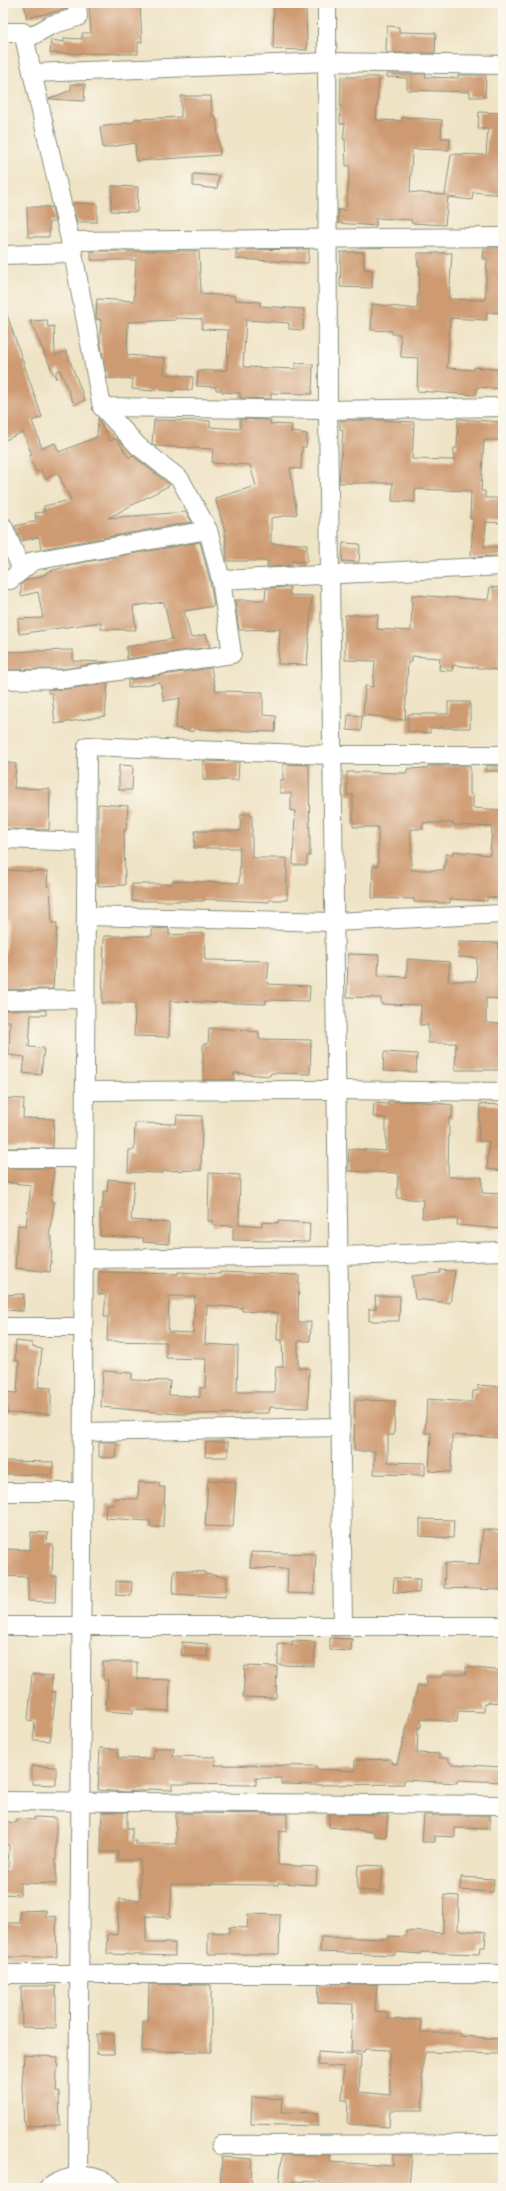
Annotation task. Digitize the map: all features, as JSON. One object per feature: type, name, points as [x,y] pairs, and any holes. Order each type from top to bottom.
[{"type":"street","points":[[25,40],[51,25],[78,17],[77,3]]},
{"type":"street","points":[[327,3],[329,574],[343,1626]]},
{"type":"street","points":[[3,32],[23,32],[72,247],[102,407],[138,446],[180,479],[208,530],[221,580],[232,654],[64,679],[3,680]]},
{"type":"street","points":[[32,73],[328,62],[503,65]]},
{"type":"street","points":[[3,255],[72,247],[328,238],[503,237]]},
{"type":"street","points":[[102,407],[328,410],[503,408]]},
{"type":"street","points":[[3,526],[22,570]]},
{"type":"street","points":[[3,580],[10,580],[33,561],[208,530]]},
{"type":"street","points":[[221,580],[503,566]]},
{"type":"street","points":[[78,2176],[87,746],[332,755],[503,755]]},
{"type":"street","points":[[3,839],[86,842]]},
{"type":"street","points":[[86,916],[334,922],[503,914]]},
{"type":"street","points":[[3,1000],[85,999]]},
{"type":"street","points":[[84,1091],[336,1090],[503,1092]]},
{"type":"street","points":[[3,1158],[84,1158]]},
{"type":"street","points":[[84,1259],[338,1256],[503,1251]]},
{"type":"street","points":[[3,1327],[83,1327]]},
{"type":"street","points":[[83,1432],[340,1427]]},
{"type":"street","points":[[3,1492],[82,1492]]},
{"type":"street","points":[[3,1626],[503,1626]]},
{"type":"street","points":[[3,1801],[503,1805]]},
{"type":"street","points":[[3,1974],[503,1974]]},
{"type":"street","points":[[221,2145],[503,2144]]},
{"type":"street","points":[[48,2188],[63,2179],[78,2176],[95,2178],[113,2188]]},
{"type":"building","points":[[24,3],[67,3],[67,9],[27,18]]},
{"type":"building","points":[[89,3],[140,3],[142,42],[138,42],[138,54],[50,53],[51,40],[64,42],[64,38],[82,39],[82,33],[91,33]]},
{"type":"building","points":[[274,3],[306,3],[307,50],[273,49]]},
{"type":"building","points":[[387,26],[399,27],[399,32],[436,33],[435,53],[388,53],[386,51]]},
{"type":"building","points":[[387,74],[426,74],[425,77],[458,78],[458,75],[486,75],[485,97],[470,97],[470,92],[407,90],[407,78],[387,77]]},
{"type":"building","points":[[341,77],[379,77],[376,120],[402,121],[402,117],[442,120],[441,138],[450,138],[449,150],[412,149],[410,192],[445,195],[451,154],[486,155],[488,129],[478,129],[479,112],[503,113],[503,195],[473,192],[472,200],[448,197],[445,225],[411,223],[412,220],[376,218],[376,226],[338,223],[338,210],[346,210],[350,166],[346,166],[345,139],[343,139],[345,124],[340,124]]},
{"type":"building","points":[[71,84],[85,84],[84,101],[49,99],[71,90]]},
{"type":"building","points":[[181,96],[211,96],[212,116],[216,116],[220,155],[136,161],[135,143],[103,148],[100,127],[134,122],[134,119],[181,117]]},
{"type":"building","points":[[193,174],[219,176],[217,189],[193,186]]},
{"type":"building","points":[[112,186],[138,187],[137,212],[111,211]]},
{"type":"building","points":[[73,203],[97,204],[97,222],[77,222]]},
{"type":"building","points":[[27,207],[52,207],[55,222],[49,222],[49,237],[28,237]]},
{"type":"building","points":[[484,248],[503,248],[503,313],[487,312],[486,320],[450,318],[447,368],[474,370],[474,367],[503,370],[503,389],[477,387],[476,395],[417,391],[418,358],[401,357],[400,334],[392,334],[392,331],[371,330],[372,304],[417,309],[420,266],[418,266],[418,253],[452,253],[449,299],[485,300],[487,259],[483,259]]},
{"type":"building","points":[[309,249],[308,263],[236,259],[236,250]]},
{"type":"building","points":[[91,251],[199,251],[201,294],[235,296],[235,300],[260,302],[260,306],[304,309],[303,330],[289,329],[289,323],[246,320],[243,365],[245,367],[295,369],[295,363],[313,364],[312,394],[271,393],[271,399],[240,398],[240,393],[222,392],[222,390],[216,390],[216,387],[197,386],[198,371],[227,370],[228,330],[202,329],[202,319],[176,318],[176,320],[128,322],[127,355],[165,358],[164,374],[193,377],[192,390],[176,389],[175,391],[153,389],[153,391],[132,389],[133,379],[107,378],[100,340],[101,320],[96,319],[97,299],[134,301],[136,260],[91,260]]},
{"type":"building","points":[[341,252],[364,252],[364,269],[372,270],[372,288],[340,287]]},
{"type":"building","points":[[3,309],[5,309],[42,417],[32,421],[42,448],[55,443],[59,452],[97,437],[98,418],[110,441],[116,438],[129,458],[132,455],[170,485],[108,518],[186,512],[192,522],[41,549],[39,537],[21,541],[15,526],[36,521],[35,513],[44,512],[44,506],[71,500],[57,472],[46,479],[41,470],[36,472],[29,456],[32,455],[23,432],[3,441]]},
{"type":"building","points":[[47,320],[48,327],[54,326],[55,356],[66,351],[85,400],[74,405],[60,370],[56,371],[56,379],[30,321]]},
{"type":"building","points":[[240,419],[270,420],[270,424],[292,425],[291,432],[307,434],[306,447],[302,447],[301,469],[290,468],[297,514],[271,518],[271,544],[307,544],[307,562],[292,561],[292,566],[267,567],[268,561],[227,561],[225,531],[215,498],[256,486],[250,465],[212,463],[213,449],[155,446],[152,444],[154,420],[210,421],[210,427],[240,429]]},
{"type":"building","points":[[458,419],[503,422],[503,440],[484,440],[481,491],[485,491],[485,498],[503,498],[503,523],[486,522],[484,547],[503,547],[503,556],[471,557],[473,519],[470,519],[471,491],[415,489],[415,502],[392,501],[393,483],[339,483],[343,430],[340,429],[340,420],[414,422],[412,459],[454,460],[454,448],[457,448]]},
{"type":"building","points":[[200,542],[210,581],[214,606],[184,611],[191,638],[206,634],[210,647],[127,659],[126,647],[172,639],[164,602],[133,606],[136,630],[101,629],[101,622],[19,634],[18,619],[43,618],[38,592],[21,596],[21,584],[25,581],[47,574],[46,572],[85,562]]},
{"type":"building","points":[[343,543],[360,544],[359,562],[342,561]]},
{"type":"building","points":[[290,587],[290,595],[312,596],[307,665],[278,664],[280,629],[239,630],[235,600],[265,600],[266,588]]},
{"type":"building","points":[[490,587],[503,588],[503,651],[500,651],[498,670],[453,665],[452,671],[439,670],[440,658],[412,656],[412,662],[408,662],[405,720],[363,715],[365,686],[373,687],[375,661],[345,660],[345,615],[378,615],[377,629],[411,631],[412,595],[488,600]]},
{"type":"building","points":[[73,650],[73,661],[109,662],[63,669],[3,670],[3,652]]},
{"type":"building","points":[[211,668],[216,691],[263,692],[263,715],[276,716],[275,732],[194,729],[194,732],[175,728],[180,698],[164,701],[160,682],[128,688],[128,680]]},
{"type":"building","points":[[108,683],[105,716],[55,724],[52,693],[48,693],[48,690]]},
{"type":"building","points":[[448,702],[470,702],[470,728],[430,728],[430,733],[408,732],[408,714],[448,714]]},
{"type":"building","points":[[348,715],[362,716],[361,731],[347,730]]},
{"type":"building","points":[[203,761],[239,762],[238,780],[203,780]]},
{"type":"building","points":[[3,762],[16,764],[14,788],[50,789],[49,830],[3,829]]},
{"type":"building","points":[[283,764],[309,765],[310,856],[307,856],[307,865],[293,865],[295,811],[291,811],[291,793],[280,793],[280,780],[283,780]]},
{"type":"building","points":[[119,765],[133,766],[132,790],[119,790]]},
{"type":"building","points":[[428,766],[470,766],[470,794],[473,795],[473,808],[503,810],[503,898],[487,897],[487,901],[450,899],[450,903],[414,902],[414,899],[372,898],[373,866],[378,866],[378,827],[353,827],[353,795],[347,795],[347,772],[407,773],[407,769],[428,768]],"holes":[[[423,823],[454,823],[454,825],[492,827],[490,855],[453,851],[453,854],[446,854],[444,870],[411,870],[411,829],[423,829]]]},
{"type":"building","points":[[486,766],[501,766],[501,771],[485,771]]},
{"type":"building","points":[[98,804],[128,806],[126,830],[124,830],[125,885],[98,886]]},
{"type":"building","points":[[241,814],[252,814],[252,858],[287,858],[287,900],[269,900],[269,902],[204,899],[204,901],[132,901],[132,884],[172,884],[172,881],[239,883],[240,848],[194,848],[195,831],[240,831]]},
{"type":"building","points":[[3,870],[48,872],[47,886],[50,886],[52,923],[57,923],[53,989],[3,990],[7,919],[3,919]]},
{"type":"building","points":[[152,928],[169,929],[169,935],[204,933],[205,960],[269,961],[267,984],[310,986],[309,1001],[266,1000],[266,1004],[170,1001],[169,1037],[134,1036],[135,1003],[102,1003],[104,936],[152,936]]},
{"type":"building","points":[[459,942],[499,943],[498,961],[503,961],[503,999],[486,998],[486,1023],[503,1024],[503,1070],[455,1070],[456,1043],[428,1043],[428,1025],[420,1025],[421,1005],[381,1004],[381,998],[347,997],[348,954],[379,955],[378,976],[407,977],[407,959],[450,962],[448,981],[476,981],[477,958],[458,957]]},
{"type":"building","points":[[3,1010],[46,1010],[46,1015],[31,1015],[29,1047],[44,1048],[41,1075],[23,1073],[25,1057],[9,1055],[10,1021],[3,1021]]},
{"type":"building","points":[[209,1028],[259,1032],[259,1039],[311,1040],[310,1074],[271,1073],[270,1076],[234,1073],[234,1080],[203,1080],[203,1044],[208,1044]]},
{"type":"building","points":[[384,1052],[417,1054],[416,1072],[383,1071]]},
{"type":"building","points":[[3,1098],[24,1099],[23,1118],[54,1119],[53,1148],[3,1148]]},
{"type":"building","points":[[388,1101],[426,1102],[453,1105],[452,1118],[449,1118],[448,1177],[482,1177],[482,1193],[503,1194],[503,1229],[457,1225],[458,1219],[422,1218],[423,1200],[397,1198],[398,1173],[348,1171],[349,1149],[386,1151],[386,1118],[373,1117],[374,1103],[388,1104]]},
{"type":"building","points":[[480,1104],[502,1105],[503,1171],[487,1169],[489,1142],[478,1141]]},
{"type":"building","points":[[177,1115],[202,1116],[201,1170],[163,1171],[163,1173],[128,1172],[129,1150],[134,1150],[135,1123],[176,1124]]},
{"type":"building","points":[[3,1168],[53,1168],[54,1170],[51,1202],[54,1203],[49,1236],[52,1236],[50,1272],[15,1268],[18,1225],[26,1226],[31,1185],[3,1182]]},
{"type":"building","points":[[209,1173],[240,1175],[239,1224],[262,1226],[262,1222],[278,1223],[278,1221],[310,1223],[309,1242],[233,1240],[233,1226],[213,1225],[213,1221],[208,1221]]},
{"type":"building","points":[[108,1179],[134,1182],[131,1220],[169,1223],[169,1244],[143,1242],[144,1238],[100,1236],[100,1209],[102,1209],[104,1191],[107,1192]]},
{"type":"building","points":[[440,1270],[455,1271],[450,1303],[415,1299],[412,1276],[440,1273]]},
{"type":"building","points":[[99,1272],[178,1274],[178,1272],[220,1274],[220,1272],[299,1275],[298,1322],[311,1322],[310,1341],[298,1341],[298,1368],[309,1368],[308,1408],[270,1407],[269,1413],[178,1414],[101,1407],[103,1371],[132,1373],[132,1380],[170,1381],[169,1395],[200,1397],[200,1388],[205,1388],[206,1359],[166,1358],[166,1342],[107,1341],[108,1317],[104,1317],[106,1295],[98,1294]],"holes":[[[169,1296],[195,1296],[193,1333],[168,1332]],[[207,1305],[242,1308],[242,1311],[278,1313],[277,1340],[282,1340],[283,1367],[276,1367],[274,1392],[237,1392],[238,1346],[205,1344]]]},
{"type":"building","points":[[24,1294],[23,1311],[3,1310],[3,1295]]},
{"type":"building","points":[[375,1296],[400,1296],[399,1321],[369,1321],[369,1309],[376,1309]]},
{"type":"building","points":[[16,1341],[32,1343],[32,1347],[42,1349],[38,1387],[51,1388],[51,1414],[7,1413],[7,1407],[3,1406],[3,1392],[17,1393],[19,1361],[15,1360]]},
{"type":"building","points":[[478,1385],[503,1387],[503,1438],[452,1435],[451,1472],[429,1471],[431,1433],[425,1433],[427,1399],[472,1402],[473,1391],[478,1391]]},
{"type":"building","points":[[355,1400],[395,1401],[394,1435],[388,1435],[388,1462],[425,1463],[425,1475],[374,1474],[375,1451],[354,1451]]},
{"type":"building","points":[[99,1442],[117,1442],[116,1458],[99,1457]]},
{"type":"building","points":[[206,1442],[228,1442],[228,1457],[205,1457]]},
{"type":"building","points":[[3,1461],[53,1462],[53,1475],[3,1474]]},
{"type":"building","points":[[208,1480],[236,1482],[233,1527],[205,1526]]},
{"type":"building","points":[[139,1482],[160,1483],[159,1487],[165,1487],[163,1527],[150,1527],[150,1521],[105,1518],[106,1504],[114,1505],[115,1498],[138,1499]]},
{"type":"building","points":[[420,1519],[454,1520],[453,1538],[420,1536]]},
{"type":"building","points":[[483,1529],[503,1531],[503,1590],[444,1588],[445,1563],[479,1565]]},
{"type":"building","points":[[31,1532],[48,1533],[47,1544],[53,1544],[52,1576],[56,1576],[55,1602],[28,1601],[28,1577],[3,1576],[3,1549],[30,1550]]},
{"type":"building","points":[[251,1552],[316,1554],[314,1594],[287,1593],[288,1569],[250,1568]]},
{"type":"building","points":[[174,1570],[205,1572],[205,1574],[227,1577],[225,1597],[173,1594]]},
{"type":"building","points":[[394,1578],[420,1579],[419,1593],[393,1592]]},
{"type":"building","points":[[116,1581],[132,1582],[131,1596],[116,1595]]},
{"type":"building","points":[[330,1638],[352,1639],[351,1651],[330,1650]]},
{"type":"building","points":[[292,1641],[315,1642],[314,1666],[278,1665],[278,1644],[292,1645]]},
{"type":"building","points":[[182,1642],[208,1644],[207,1657],[181,1655]]},
{"type":"building","points":[[103,1662],[137,1662],[137,1679],[170,1680],[169,1711],[133,1709],[133,1713],[106,1711],[108,1680],[103,1680]]},
{"type":"building","points":[[245,1666],[277,1667],[276,1698],[243,1697]]},
{"type":"building","points":[[466,1667],[503,1671],[503,1703],[488,1702],[488,1704],[484,1704],[484,1712],[458,1711],[457,1722],[421,1719],[421,1727],[418,1728],[417,1753],[439,1754],[439,1758],[447,1758],[451,1764],[503,1767],[503,1782],[457,1780],[457,1783],[404,1780],[404,1784],[314,1785],[281,1784],[281,1778],[256,1778],[256,1785],[172,1784],[172,1790],[148,1789],[127,1792],[98,1790],[100,1748],[118,1749],[118,1758],[153,1759],[154,1748],[174,1748],[173,1756],[215,1757],[214,1765],[316,1766],[316,1769],[355,1771],[355,1760],[391,1759],[391,1763],[397,1764],[418,1685],[426,1687],[426,1677],[442,1677],[442,1674],[466,1674]]},
{"type":"building","points":[[32,1674],[52,1676],[51,1691],[56,1692],[50,1741],[33,1740],[35,1722],[28,1721]]},
{"type":"building","points":[[32,1766],[56,1767],[56,1785],[32,1784]]},
{"type":"building","points":[[102,1812],[127,1812],[127,1828],[132,1828],[132,1841],[136,1841],[136,1844],[176,1844],[176,1813],[287,1814],[287,1832],[279,1831],[278,1865],[317,1867],[316,1885],[278,1883],[278,1885],[172,1884],[170,1918],[146,1916],[146,1943],[175,1943],[175,1956],[107,1954],[108,1934],[117,1935],[119,1899],[140,1900],[140,1860],[118,1860],[118,1852],[101,1852]]},
{"type":"building","points":[[329,1814],[388,1815],[386,1837],[374,1836],[375,1832],[329,1827]]},
{"type":"building","points":[[424,1815],[490,1815],[490,1829],[455,1828],[455,1837],[435,1836],[435,1842],[422,1842]]},
{"type":"building","points":[[34,1817],[56,1818],[56,1884],[20,1883],[20,1895],[3,1894],[3,1871],[8,1871],[9,1845],[3,1844],[3,1821],[16,1823],[16,1819],[34,1820]]},
{"type":"building","points":[[358,1865],[383,1866],[381,1892],[357,1890]]},
{"type":"building","points":[[461,1877],[494,1879],[493,1892],[460,1890]]},
{"type":"building","points":[[444,1895],[459,1896],[458,1930],[486,1932],[485,1947],[480,1947],[479,1954],[421,1952],[421,1954],[395,1952],[395,1955],[320,1952],[321,1937],[389,1939],[389,1936],[406,1937],[406,1931],[443,1933]]},
{"type":"building","points":[[46,1910],[46,1917],[56,1916],[57,1957],[3,1957],[3,1923],[20,1923],[20,1911]]},
{"type":"building","points":[[248,1914],[280,1915],[279,1954],[208,1954],[208,1932],[229,1933],[229,1927],[247,1928]]},
{"type":"building","points":[[149,1984],[211,1985],[211,2052],[142,2051],[143,2021],[148,2021]]},
{"type":"building","points":[[319,1984],[377,1984],[375,2011],[387,2012],[387,2019],[421,2020],[421,2033],[460,2033],[460,2036],[502,2039],[502,2054],[425,2052],[422,2070],[423,2110],[390,2110],[389,2127],[347,2124],[348,2100],[342,2100],[344,2067],[318,2065],[318,2052],[361,2055],[359,2092],[390,2095],[389,2050],[365,2049],[364,2052],[351,2052],[353,2004],[318,2003]]},
{"type":"building","points":[[21,1986],[56,1986],[56,2028],[22,2027]]},
{"type":"building","points":[[97,2034],[114,2034],[114,2054],[97,2054]]},
{"type":"building","points":[[24,2055],[58,2057],[56,2092],[59,2092],[60,2125],[24,2126],[22,2086]]},
{"type":"building","points":[[252,2097],[282,2099],[281,2112],[318,2113],[318,2126],[251,2124]]},
{"type":"building","points":[[282,2155],[331,2155],[330,2162],[393,2166],[393,2155],[412,2155],[409,2186],[386,2185],[386,2188],[321,2188],[321,2182],[292,2181],[292,2188],[279,2188]]},
{"type":"building","points":[[222,2157],[252,2159],[251,2188],[220,2187]]}]
